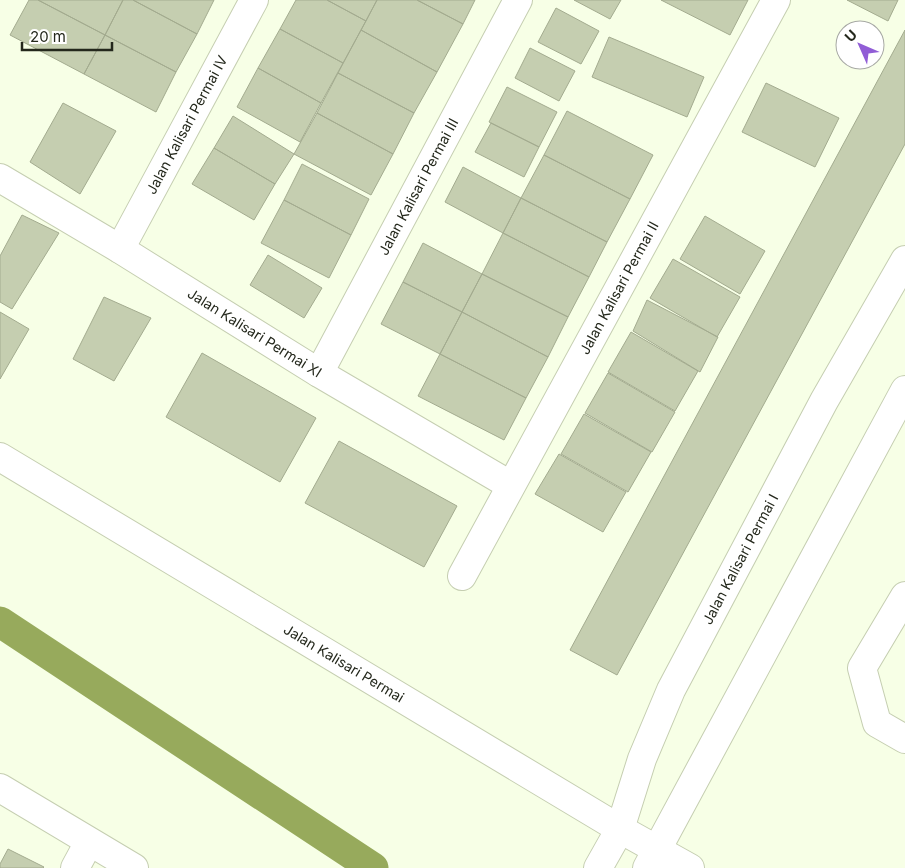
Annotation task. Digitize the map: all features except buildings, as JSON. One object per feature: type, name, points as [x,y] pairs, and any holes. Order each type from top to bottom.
[{"type":"street","name":"Jalan Kalisari Permai IV","points":[[120,249],[254,0]]},
{"type":"street","name":"Jalan Kalisari Permai III","points":[[319,373],[518,0]]},
{"type":"street","name":"Jalan Kalisari Permai II","points":[[462,576],[776,0]]},
{"type":"street","name":"Jalan Kalisari Permai XI","points":[[0,178],[120,249],[319,373],[510,485]]},
{"type":"street","name":"Jalan Kalisari Permai I","points":[[598,868],[620,829],[642,759],[671,690],[824,402],[905,260]]},
{"type":"street","points":[[653,859],[905,390]]},
{"type":"street","name":"Jalan Kalisari Permai","points":[[0,457],[620,829],[653,859],[690,868]]},
{"type":"street","points":[[905,596],[862,668],[877,723],[905,739]]},
{"type":"street","points":[[0,788],[134,868]]},
{"type":"street","points":[[75,868],[89,842]]},
{"type":"waterway","points":[[0,622],[373,868]]}]
